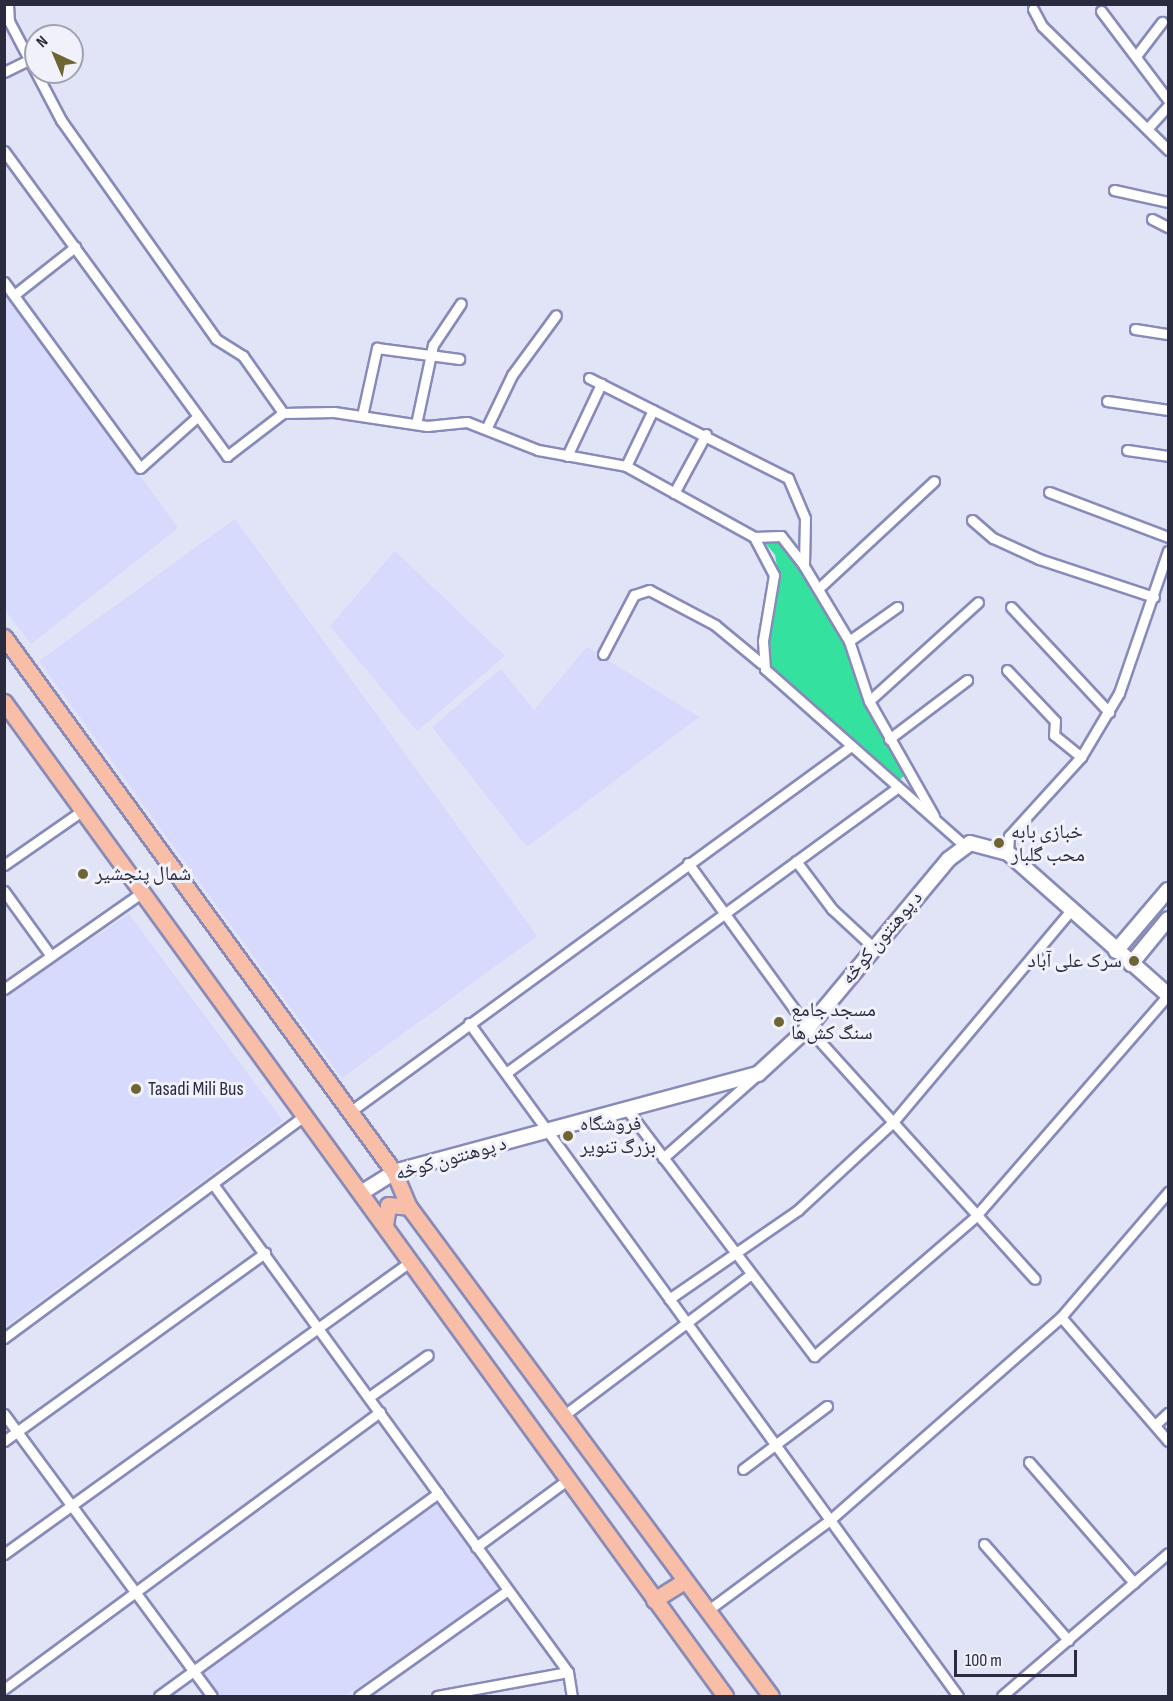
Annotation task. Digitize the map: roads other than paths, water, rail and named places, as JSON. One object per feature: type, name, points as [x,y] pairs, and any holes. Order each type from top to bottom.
[{"type":"main road","points":[[4,637],[351,1111],[394,1172],[409,1207],[771,1696]]},
{"type":"main road","points":[[4,702],[411,1261],[566,1481],[725,1696]]},
{"type":"main road","points":[[385,1225],[388,1205],[409,1207]]},
{"type":"main road","points":[[654,1600],[685,1581]]},
{"type":"street","points":[[8,4],[7,22],[24,55]]},
{"type":"street","points":[[1033,9],[1042,26],[1168,150]]},
{"type":"street","points":[[1101,11],[1168,100]]},
{"type":"street","points":[[1136,56],[1162,22]]},
{"type":"street","points":[[4,72],[24,62]]},
{"type":"street","points":[[40,84],[61,120],[216,339],[243,356],[283,413]]},
{"type":"street","points":[[1147,129],[1168,106]]},
{"type":"street","points":[[4,151],[196,418],[227,456],[283,413],[362,416],[416,424],[467,422],[488,427],[567,456],[626,466],[754,537],[781,536],[819,588],[849,641],[869,701],[939,824]]},
{"type":"street","points":[[1114,190],[1168,202]]},
{"type":"street","points":[[1152,219],[1168,227]]},
{"type":"street","points":[[14,295],[75,248]]},
{"type":"street","points":[[4,282],[140,468],[196,418]]},
{"type":"street","points":[[416,424],[429,356],[461,303]]},
{"type":"street","points":[[488,427],[512,375],[556,315]]},
{"type":"street","points":[[1135,329],[1168,334]]},
{"type":"street","points":[[362,416],[377,348],[459,360]]},
{"type":"street","points":[[589,378],[706,434],[788,478],[805,518],[804,566]]},
{"type":"street","points":[[567,456],[602,384]]},
{"type":"street","points":[[1107,402],[1168,410]]},
{"type":"street","points":[[626,466],[653,410]]},
{"type":"street","points":[[674,493],[706,434]]},
{"type":"street","points":[[1127,450],[1168,456]]},
{"type":"street","points":[[819,588],[934,481]]},
{"type":"street","points":[[1049,492],[1168,537]]},
{"type":"street","points":[[972,520],[993,538],[1038,559],[1154,597]]},
{"type":"street","points":[[754,537],[774,575],[757,661]]},
{"type":"street","points":[[1008,853],[1009,836],[1081,757],[1109,712],[1154,597],[1168,551]]},
{"type":"street","points":[[603,654],[634,596],[649,590],[715,625],[757,661],[809,713],[851,746],[964,845],[982,844],[1008,853],[1168,995],[975,1217],[814,1356],[733,1253],[628,1111]]},
{"type":"street","points":[[869,701],[978,602]]},
{"type":"street","points":[[849,641],[897,607]]},
{"type":"street","points":[[1011,607],[1109,712]]},
{"type":"street","points":[[1007,670],[1055,721],[1052,733],[1081,757]]},
{"type":"street","points":[[889,739],[967,680]]},
{"type":"street","points":[[351,1111],[687,863],[851,746]]},
{"type":"street","points":[[506,1073],[897,788]]},
{"type":"street","points":[[4,865],[83,810]]},
{"type":"street","name":"د پوهنتون کوڅه","points":[[361,1193],[394,1172],[628,1111],[758,1074],[808,1028],[964,845]]},
{"type":"street","points":[[796,861],[831,909],[874,948]]},
{"type":"street","points":[[687,863],[808,1028],[894,1121],[975,1217],[1035,1279]]},
{"type":"street","points":[[1116,951],[1168,890]]},
{"type":"street","points":[[4,891],[51,956]]},
{"type":"street","points":[[4,989],[141,893]]},
{"type":"street","points":[[669,1299],[798,1210],[894,1121],[1072,909]]},
{"type":"street","points":[[1131,964],[1168,919]]},
{"type":"street","points":[[469,1023],[958,1696]]},
{"type":"street","points":[[663,1158],[758,1074]]},
{"type":"street","points":[[4,1338],[304,1116]]},
{"type":"street","points":[[213,1184],[318,1325],[507,1591],[568,1672],[572,1696]]},
{"type":"street","points":[[707,1611],[830,1520],[1061,1317],[1167,1196]]},
{"type":"street","points":[[4,1441],[265,1253]]},
{"type":"street","points":[[4,1554],[318,1325],[411,1261]]},
{"type":"street","points":[[563,1416],[686,1321],[750,1275]]},
{"type":"street","points":[[1061,1317],[1168,1441]]},
{"type":"street","points":[[369,1397],[428,1355]]},
{"type":"street","points":[[743,1469],[828,1406]]},
{"type":"street","points":[[4,1689],[380,1412]]},
{"type":"street","points":[[1155,1425],[1168,1413]]},
{"type":"street","points":[[4,1414],[212,1696]]},
{"type":"street","points":[[1029,1462],[1134,1583]]},
{"type":"street","points":[[476,1547],[566,1481]]},
{"type":"street","points":[[159,1696],[438,1493]]},
{"type":"street","points":[[984,1544],[1068,1640]]},
{"type":"street","points":[[1002,1696],[1168,1553]]},
{"type":"street","points":[[359,1696],[507,1591]]},
{"type":"street","points":[[437,1696],[568,1672]]},
{"type":"place","name":"خبازی بابه محب گلبار","points":[[999,843]]},
{"type":"place","name":"شمال پنجشیر","points":[[83,874]]},
{"type":"place","name":"سرک علی آباد","points":[[1134,961]]},
{"type":"place","name":"مسجد جامع سنگ کش‌ها","points":[[779,1022]]},
{"type":"place","name":"Tasadi Mili Bus","points":[[136,1089]]},
{"type":"place","name":"فروشگاه بزرگ تنویر","points":[[568,1136]]}]
